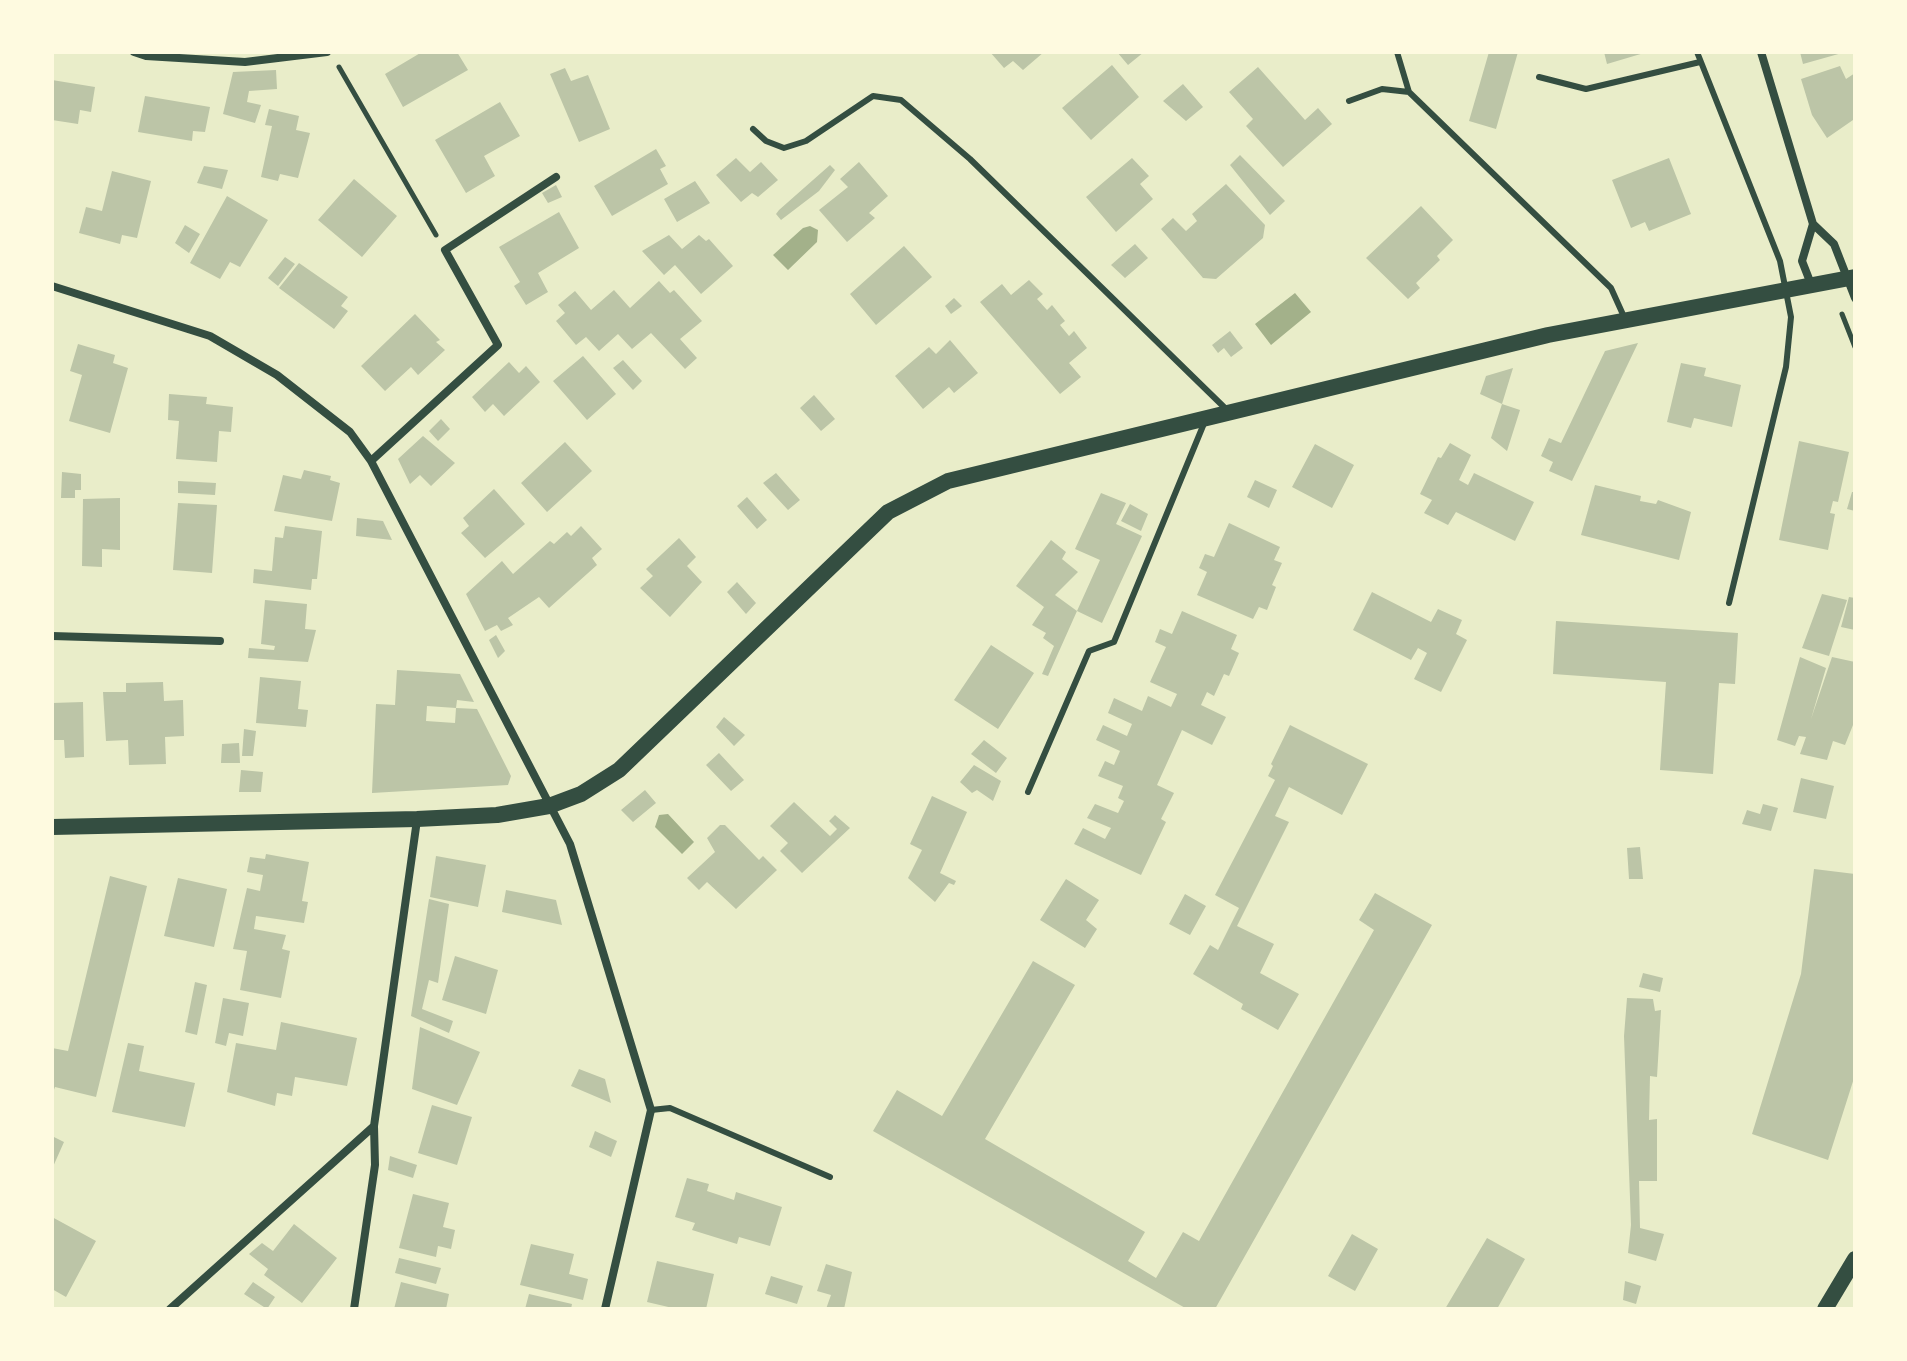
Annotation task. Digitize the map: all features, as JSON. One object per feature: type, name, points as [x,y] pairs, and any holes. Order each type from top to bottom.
[{"type":"main road","points":[[52,827],[417,819],[497,815],[549,806],[581,794],[643,750],[888,512],[948,481],[1625,319],[1850,278]]},
{"type":"main road","points":[[1825,1309],[1855,1259]]},
{"type":"street","points":[[134,52],[146,56],[245,62],[327,52]]},
{"type":"street","points":[[1761,52],[1813,224],[1834,244],[1850,278],[1855,298]]},
{"type":"street","points":[[371,461],[498,345],[445,250],[556,177]]},
{"type":"street","points":[[1811,285],[1802,261],[1813,224]]},
{"type":"street","points":[[52,286],[210,336],[277,375],[350,432],[371,461],[570,844],[651,1110],[605,1309]]},
{"type":"street","points":[[52,636],[220,641]]},
{"type":"street","points":[[354,1309],[375,1165],[374,1126],[417,819]]},
{"type":"street","points":[[170,1309],[374,1126]]},
{"type":"lane","points":[[1397,52],[1409,92],[1611,288],[1625,319]]},
{"type":"lane","points":[[1697,52],[1780,261],[1791,317],[1786,367],[1729,603]]},
{"type":"lane","points":[[1539,77],[1586,89],[1700,62]]},
{"type":"lane","points":[[1349,101],[1382,89],[1409,92]]},
{"type":"lane","points":[[753,129],[766,141],[784,148],[806,141],[873,96],[901,100],[970,159],[1228,412]]},
{"type":"lane","points":[[1028,792],[1089,651],[1114,642],[1207,417]]},
{"type":"lane","points":[[651,1110],[670,1108],[830,1177]]},
{"type":"path","points":[[338,65],[445,250]]},
{"type":"shaded area","points":[[810,226],[818,230],[817,242],[788,270],[773,255],[803,228]]},
{"type":"shaded area","points":[[1295,293],[1311,312],[1271,345],[1255,324]]},
{"type":"shaded area","points":[[668,814],[694,842],[682,854],[655,827],[659,815]]},
{"type":"building","points":[[422,52],[457,52],[468,70],[403,107],[385,74]]},
{"type":"building","points":[[990,52],[1044,52],[1023,70],[1013,61],[1004,68]]},
{"type":"building","points":[[1117,52],[1144,52],[1128,65]]},
{"type":"building","points":[[1489,52],[1518,52],[1496,129],[1469,121]]},
{"type":"building","points":[[1604,52],[1644,52],[1644,53],[1607,64]]},
{"type":"building","points":[[1800,52],[1842,52],[1842,53],[1803,64]]},
{"type":"building","points":[[1112,65],[1139,97],[1091,140],[1062,108]]},
{"type":"building","points":[[1840,66],[1846,79],[1855,73],[1855,123],[1853,120],[1827,138],[1812,115],[1801,79]]},
{"type":"building","points":[[1258,67],[1305,120],[1318,108],[1332,124],[1283,167],[1246,126],[1253,119],[1229,92]]},
{"type":"building","points":[[565,68],[571,81],[588,75],[610,129],[579,142],[550,74]]},
{"type":"building","points":[[276,70],[277,89],[249,91],[247,102],[261,105],[255,123],[223,114],[233,72]]},
{"type":"building","points":[[52,80],[95,87],[91,112],[80,110],[78,124],[52,120]]},
{"type":"building","points":[[1183,84],[1203,107],[1186,121],[1163,101]]},
{"type":"building","points":[[145,96],[210,107],[205,132],[193,131],[192,141],[138,132]]},
{"type":"building","points":[[500,102],[520,136],[484,156],[495,176],[466,193],[435,140]]},
{"type":"building","points":[[269,109],[299,116],[296,130],[310,133],[298,178],[280,174],[278,181],[261,177],[272,126],[265,125]]},
{"type":"building","points":[[656,149],[666,166],[660,169],[668,184],[612,216],[594,186]]},
{"type":"building","points":[[1240,155],[1285,201],[1270,215],[1230,165]]},
{"type":"building","points":[[736,158],[750,172],[761,162],[778,180],[758,197],[752,193],[741,202],[716,175]]},
{"type":"building","points":[[1132,158],[1149,176],[1140,184],[1153,199],[1116,232],[1086,197]]},
{"type":"building","points":[[1669,158],[1691,214],[1649,231],[1645,222],[1631,228],[1612,180]]},
{"type":"building","points":[[859,162],[888,196],[869,213],[875,218],[847,242],[819,210],[848,187],[840,179]]},
{"type":"building","points":[[830,165],[835,170],[819,191],[781,220],[776,214],[779,210]]},
{"type":"building","points":[[204,166],[228,170],[222,189],[197,183]]},
{"type":"building","points":[[112,171],[151,181],[137,238],[122,235],[120,244],[79,233],[86,207],[102,211]]},
{"type":"building","points":[[354,179],[397,216],[362,257],[318,220]]},
{"type":"building","points":[[695,181],[710,203],[677,222],[664,199]]},
{"type":"building","points":[[1226,184],[1265,225],[1263,238],[1216,279],[1203,278],[1161,229],[1173,218],[1186,231],[1197,221],[1192,214]]},
{"type":"building","points":[[556,185],[562,197],[548,203],[542,193]]},
{"type":"building","points":[[227,196],[268,220],[240,267],[230,262],[220,279],[190,263]]},
{"type":"building","points":[[1421,206],[1453,240],[1437,256],[1440,260],[1416,283],[1420,288],[1408,299],[1366,258]]},
{"type":"building","points":[[559,212],[579,248],[538,273],[548,292],[526,305],[514,286],[520,282],[499,247]]},
{"type":"building","points":[[185,225],[200,234],[189,253],[175,243]]},
{"type":"building","points":[[669,235],[682,249],[699,235],[706,241],[709,239],[733,266],[701,294],[675,265],[664,275],[642,251]]},
{"type":"building","points":[[1135,244],[1148,258],[1125,278],[1111,265]]},
{"type":"building","points":[[904,246],[932,277],[876,325],[850,294]]},
{"type":"building","points":[[285,257],[295,264],[278,286],[268,278]]},
{"type":"building","points":[[299,263],[348,297],[341,306],[348,311],[334,329],[279,288]]},
{"type":"building","points":[[1029,280],[1043,294],[1037,299],[1047,310],[1052,305],[1065,321],[1060,325],[1069,336],[1074,331],[1087,348],[1069,363],[1081,377],[1060,394],[980,302],[1002,284],[1011,295]]},
{"type":"building","points":[[659,281],[670,293],[674,290],[702,321],[680,339],[697,358],[685,369],[651,333],[632,349],[618,334],[599,351],[586,337],[576,345],[556,321],[565,313],[558,305],[575,291],[591,310],[614,290],[630,308]]},
{"type":"building","points":[[954,298],[962,306],[951,314],[945,306]]},
{"type":"building","points":[[415,314],[440,340],[436,342],[445,350],[418,375],[411,367],[385,391],[361,366]]},
{"type":"building","points":[[1230,331],[1243,348],[1231,357],[1224,348],[1218,353],[1212,345]]},
{"type":"building","points":[[950,340],[978,373],[954,393],[949,387],[923,409],[895,376],[929,347],[936,354]]},
{"type":"building","points":[[1638,343],[1572,481],[1549,471],[1553,462],[1541,456],[1549,438],[1561,443],[1605,351]]},
{"type":"building","points":[[78,344],[115,355],[113,363],[128,368],[110,433],[69,421],[82,375],[70,371]]},
{"type":"building","points":[[583,356],[616,394],[587,420],[553,381]]},
{"type":"building","points":[[623,360],[642,381],[633,390],[613,368]]},
{"type":"building","points":[[509,362],[519,373],[526,366],[540,382],[504,416],[493,404],[485,412],[472,397]]},
{"type":"building","points":[[1681,363],[1706,368],[1704,376],[1741,385],[1732,427],[1694,418],[1691,428],[1667,422]]},
{"type":"building","points":[[1513,368],[1502,404],[1480,394],[1486,376]]},
{"type":"building","points":[[169,394],[207,397],[206,404],[233,407],[231,432],[219,431],[217,462],[176,459],[179,421],[168,420]]},
{"type":"building","points":[[814,395],[835,419],[821,431],[800,408]]},
{"type":"building","points":[[1502,404],[1520,410],[1507,451],[1491,438]]},
{"type":"building","points":[[441,419],[450,429],[438,441],[429,431]]},
{"type":"building","points":[[423,436],[455,463],[431,486],[420,475],[410,484],[398,459]]},
{"type":"building","points":[[1799,441],[1849,452],[1838,502],[1833,501],[1830,513],[1835,514],[1828,550],[1779,540]]},
{"type":"building","points":[[565,442],[592,471],[547,512],[521,483]]},
{"type":"building","points":[[1450,443],[1471,455],[1459,480],[1468,485],[1474,473],[1534,502],[1515,541],[1456,512],[1448,525],[1424,513],[1432,500],[1420,494],[1438,457],[1441,458]]},
{"type":"building","points":[[1315,444],[1354,465],[1332,508],[1292,487]]},
{"type":"building","points":[[304,470],[331,476],[330,480],[340,483],[332,521],[274,511],[283,475],[301,479]]},
{"type":"building","points":[[62,472],[81,474],[81,490],[75,490],[75,498],[61,498]]},
{"type":"building","points":[[776,473],[800,500],[788,510],[763,483]]},
{"type":"building","points":[[1255,480],[1277,490],[1269,508],[1247,497]]},
{"type":"building","points":[[178,481],[216,483],[215,495],[178,493]]},
{"type":"building","points":[[1595,485],[1641,496],[1640,501],[1656,504],[1658,500],[1691,512],[1679,560],[1581,535]]},
{"type":"building","points":[[494,489],[525,524],[485,558],[461,533],[469,526],[463,518]]},
{"type":"building","points":[[1852,492],[1855,492],[1855,511],[1847,509]]},
{"type":"building","points":[[1101,493],[1126,503],[1116,524],[1142,536],[1102,623],[1077,611],[1100,560],[1075,549]]},
{"type":"building","points":[[747,497],[767,520],[757,529],[737,506]]},
{"type":"building","points":[[120,498],[120,550],[102,549],[102,567],[82,566],[83,499]]},
{"type":"building","points":[[178,503],[217,505],[212,573],[173,570]]},
{"type":"building","points":[[1130,504],[1148,514],[1141,531],[1121,521]]},
{"type":"building","points":[[357,518],[383,521],[392,540],[356,536]]},
{"type":"building","points":[[1229,523],[1280,547],[1274,560],[1282,563],[1272,585],[1276,587],[1267,610],[1259,607],[1253,619],[1197,595],[1207,572],[1199,568],[1205,554],[1214,557]]},
{"type":"building","points":[[285,526],[322,531],[317,579],[312,579],[311,590],[253,583],[254,569],[272,571],[275,537],[283,538]]},
{"type":"building","points":[[581,526],[602,549],[592,558],[597,565],[549,608],[539,597],[508,618],[513,625],[501,631],[497,625],[485,631],[466,594],[502,561],[513,574],[550,541],[554,544],[567,532],[571,536]]},
{"type":"building","points":[[679,538],[696,557],[687,566],[702,582],[670,617],[640,588],[653,576],[646,569]]},
{"type":"building","points":[[1051,540],[1066,552],[1062,559],[1078,572],[1055,595],[1077,611],[1048,676],[1042,674],[1054,646],[1043,638],[1046,633],[1032,625],[1044,607],[1016,586]]},
{"type":"building","points":[[737,582],[756,603],[746,614],[727,592]]},
{"type":"building","points":[[1372,592],[1431,622],[1438,609],[1462,620],[1456,634],[1467,640],[1441,692],[1414,679],[1427,653],[1418,648],[1411,660],[1353,630]]},
{"type":"building","points":[[1822,594],[1847,600],[1829,656],[1802,648]]},
{"type":"building","points":[[1849,597],[1855,598],[1855,630],[1841,627]]},
{"type":"building","points":[[265,600],[307,604],[305,629],[316,630],[308,662],[248,658],[249,648],[274,650],[275,646],[261,644]]},
{"type":"building","points":[[1182,611],[1237,635],[1231,649],[1239,653],[1229,676],[1224,674],[1214,696],[1207,692],[1201,705],[1226,717],[1212,745],[1182,730],[1157,785],[1174,793],[1161,819],[1166,822],[1141,875],[1074,844],[1083,828],[1105,839],[1111,828],[1087,818],[1095,804],[1118,813],[1124,801],[1118,798],[1123,786],[1098,776],[1105,761],[1114,765],[1120,751],[1096,740],[1103,725],[1127,736],[1132,724],[1108,713],[1114,698],[1142,711],[1148,696],[1171,707],[1177,694],[1150,682],[1166,647],[1155,642],[1160,629],[1172,634]]},
{"type":"building","points":[[1556,621],[1738,633],[1735,684],[1719,683],[1713,774],[1660,770],[1666,682],[1553,674]]},
{"type":"building","points":[[496,635],[505,651],[498,658],[489,640]]},
{"type":"building","points":[[991,645],[1034,673],[998,729],[954,700]]},
{"type":"building","points":[[1800,657],[1826,668],[1811,719],[1832,657],[1855,662],[1853,725],[1845,745],[1833,741],[1827,760],[1800,754],[1806,737],[1799,736],[1795,746],[1777,740]]},
{"type":"building","points":[[397,670],[460,674],[474,702],[457,700],[456,708],[477,709],[511,776],[508,785],[372,793],[376,704],[395,705]],"holes":[[[427,706],[456,708],[455,723],[426,721]]]},
{"type":"building","points":[[260,677],[301,681],[298,709],[308,710],[306,727],[256,723]]},
{"type":"building","points":[[163,682],[164,701],[183,700],[184,736],[165,737],[166,764],[129,765],[128,740],[106,741],[103,692],[126,692],[126,683]]},
{"type":"building","points":[[83,702],[84,757],[65,758],[64,740],[52,740],[52,703]]},
{"type":"building","points":[[724,717],[745,735],[734,746],[716,727]]},
{"type":"building","points":[[1290,725],[1368,764],[1342,815],[1289,787],[1275,816],[1289,822],[1237,926],[1274,944],[1260,973],[1299,994],[1278,1030],[1241,1009],[1243,1004],[1193,974],[1210,945],[1218,950],[1239,908],[1215,895],[1275,780],[1268,776],[1273,766],[1271,764]]},
{"type":"building","points":[[244,729],[256,731],[253,756],[242,756]]},
{"type":"building","points":[[984,740],[1007,758],[996,773],[971,754]]},
{"type":"building","points":[[239,743],[240,763],[221,763],[222,744]]},
{"type":"building","points":[[719,753],[744,780],[731,791],[706,765]]},
{"type":"building","points":[[974,765],[1001,781],[993,801],[977,790],[972,793],[960,782]]},
{"type":"building","points":[[241,770],[263,772],[261,792],[239,792]]},
{"type":"building","points":[[1801,778],[1834,786],[1826,819],[1793,812]]},
{"type":"building","points":[[645,790],[656,803],[633,822],[621,810]]},
{"type":"building","points":[[932,796],[967,812],[940,873],[956,881],[954,885],[949,883],[935,902],[908,878],[922,850],[910,844]]},
{"type":"building","points":[[794,802],[830,836],[837,829],[829,821],[835,815],[850,828],[802,873],[780,851],[788,843],[770,826]]},
{"type":"building","points":[[1763,804],[1778,808],[1771,831],[1742,824],[1747,810],[1760,814]]},
{"type":"building","points":[[720,825],[725,825],[759,860],[763,856],[777,870],[736,909],[707,882],[699,890],[687,878],[715,852],[707,838]]},
{"type":"building","points":[[1640,847],[1643,879],[1629,879],[1627,848]]},
{"type":"building","points":[[266,854],[309,862],[302,901],[308,902],[304,923],[256,916],[254,929],[286,935],[282,949],[290,951],[281,998],[240,990],[247,951],[233,949],[247,888],[260,891],[263,875],[247,872],[250,857],[265,859]]},
{"type":"building","points":[[436,856],[486,865],[478,907],[430,897]]},
{"type":"building","points":[[1814,869],[1855,874],[1855,1075],[1828,1160],[1752,1134],[1801,974]]},
{"type":"building","points":[[110,876],[147,886],[96,1097],[55,1087],[52,1095],[52,1048],[68,1051]]},
{"type":"building","points":[[178,878],[227,889],[214,947],[164,936]]},
{"type":"building","points":[[1066,879],[1099,900],[1086,920],[1097,929],[1085,948],[1040,920]]},
{"type":"building","points":[[506,890],[556,900],[562,925],[502,912]]},
{"type":"building","points":[[1375,893],[1432,925],[1215,1309],[1187,1309],[873,1131],[897,1090],[942,1116],[1033,961],[1075,985],[985,1139],[1145,1232],[1128,1261],[1156,1278],[1183,1232],[1199,1241],[1374,930],[1359,920]]},
{"type":"building","points":[[1185,894],[1206,906],[1190,935],[1169,924]]},
{"type":"building","points":[[429,899],[449,904],[438,983],[429,980],[422,1009],[453,1021],[449,1033],[411,1016]]},
{"type":"building","points":[[455,956],[498,970],[486,1014],[442,1000]]},
{"type":"building","points":[[1643,973],[1663,978],[1660,992],[1639,987]]},
{"type":"building","points":[[195,982],[207,985],[197,1035],[185,1032]]},
{"type":"building","points":[[223,998],[249,1003],[243,1036],[229,1033],[226,1046],[215,1043]]},
{"type":"building","points":[[1627,998],[1653,999],[1655,1011],[1661,1010],[1657,1077],[1650,1076],[1649,1120],[1657,1119],[1657,1181],[1639,1181],[1640,1228],[1664,1234],[1656,1261],[1628,1253],[1631,1225],[1624,1036]]},
{"type":"building","points":[[281,1022],[357,1038],[347,1086],[295,1077],[292,1096],[277,1093],[275,1106],[227,1092],[236,1043],[276,1050]]},
{"type":"building","points":[[420,1027],[480,1052],[457,1105],[412,1089]]},
{"type":"building","points":[[128,1043],[144,1046],[139,1071],[195,1083],[185,1127],[112,1112]]},
{"type":"building","points":[[579,1069],[605,1079],[611,1103],[571,1086]]},
{"type":"building","points":[[432,1105],[472,1117],[457,1165],[418,1153]]},
{"type":"building","points":[[595,1131],[617,1141],[611,1157],[589,1147]]},
{"type":"building","points":[[52,1136],[64,1142],[52,1169]]},
{"type":"building","points":[[390,1156],[417,1165],[413,1178],[388,1170]]},
{"type":"building","points":[[687,1178],[709,1184],[707,1191],[734,1200],[736,1192],[782,1207],[770,1246],[739,1237],[737,1244],[692,1230],[695,1223],[675,1217]]},
{"type":"building","points":[[413,1194],[449,1203],[443,1227],[455,1230],[451,1249],[438,1246],[436,1257],[399,1248]]},
{"type":"building","points":[[52,1217],[96,1241],[66,1297],[52,1289]]},
{"type":"building","points":[[294,1224],[337,1258],[302,1303],[264,1275],[268,1269],[249,1254],[262,1243],[273,1251]]},
{"type":"building","points":[[1352,1234],[1378,1249],[1355,1291],[1328,1276]]},
{"type":"building","points":[[1487,1238],[1525,1259],[1497,1309],[1445,1309]]},
{"type":"building","points":[[531,1244],[574,1254],[569,1274],[588,1279],[583,1300],[520,1285]]},
{"type":"building","points":[[399,1258],[441,1268],[436,1284],[395,1273]]},
{"type":"building","points":[[657,1261],[714,1274],[706,1309],[677,1309],[647,1302]]},
{"type":"building","points":[[826,1264],[852,1272],[844,1309],[826,1309],[831,1295],[817,1291]]},
{"type":"building","points":[[771,1276],[803,1286],[797,1304],[765,1294]]},
{"type":"building","points":[[1625,1281],[1641,1286],[1636,1304],[1623,1300]]},
{"type":"building","points":[[253,1282],[275,1297],[267,1309],[244,1294]]},
{"type":"building","points":[[401,1282],[449,1294],[446,1309],[394,1309]]},
{"type":"building","points":[[529,1294],[572,1304],[571,1309],[525,1309]]}]
